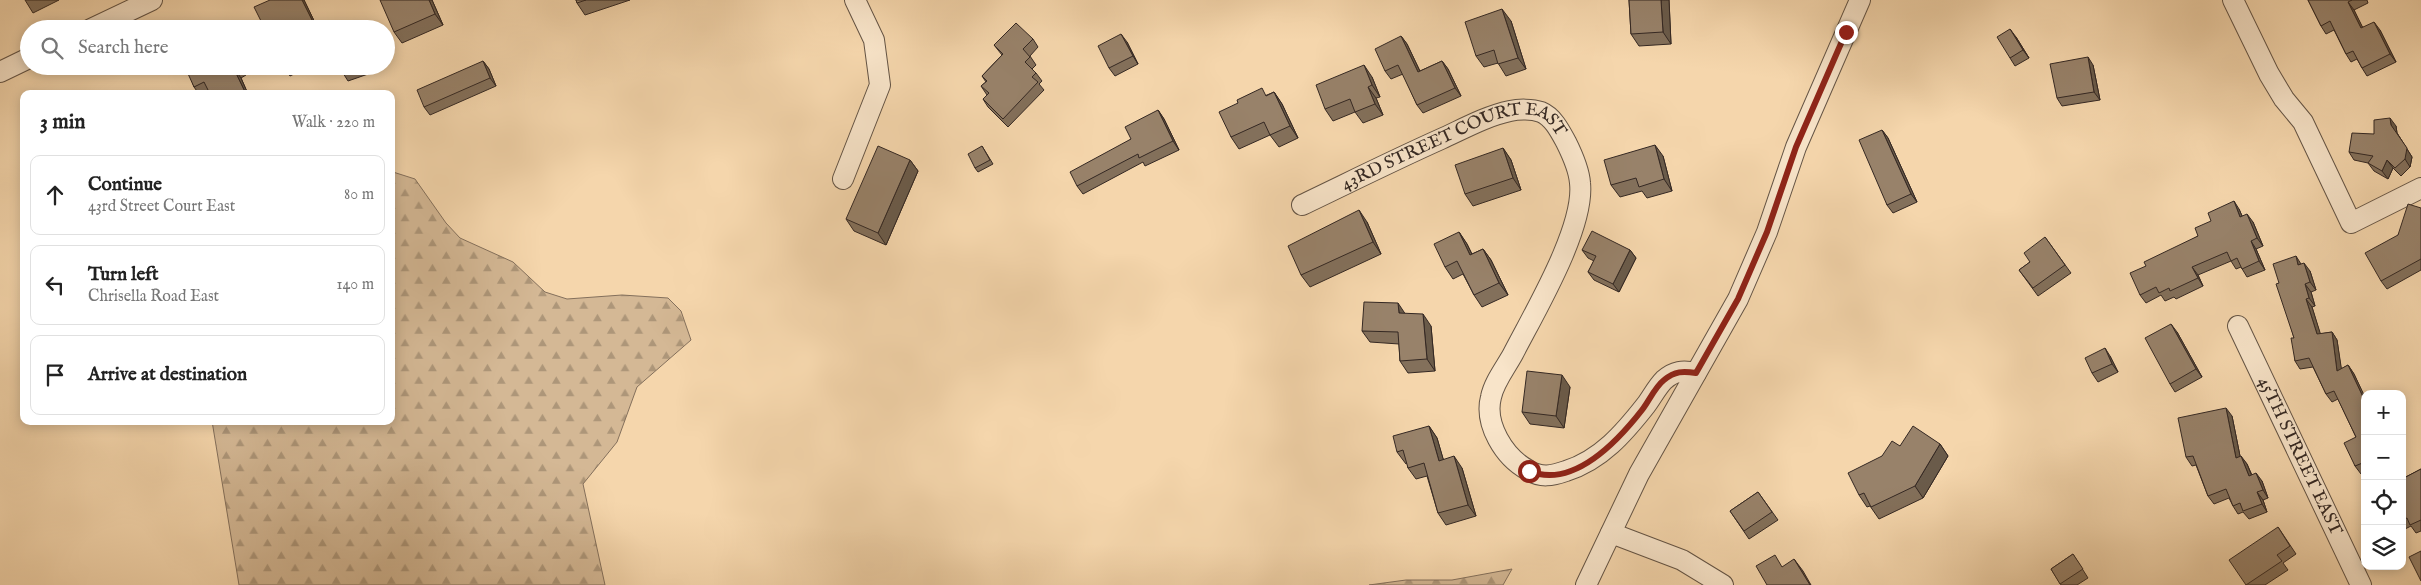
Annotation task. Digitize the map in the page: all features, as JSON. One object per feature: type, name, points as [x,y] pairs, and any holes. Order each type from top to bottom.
[{"type":"street","points":[[110,20],[152,0]]},
{"type":"street","points":[[843,179],[880,85],[874,40],[855,0]]},
{"type":"street","points":[[1586,585],[1638,474],[1738,299],[1767,232],[1796,147],[1860,0]]},
{"type":"street","points":[[2233,0],[2269,74],[2284,98],[2303,122],[2351,223],[2421,188]]},
{"type":"street","points":[[0,72],[20,62]]},
{"type":"street","name":"43RD STREET COURT EAST","points":[[1302,205],[1479,122],[1511,111],[1541,112],[1552,119],[1570,149],[1581,185],[1575,220],[1566,246],[1549,285],[1491,395],[1489,417],[1501,442],[1519,464],[1534,473],[1550,476],[1569,470],[1590,461],[1606,449],[1628,427],[1663,381],[1682,370],[1696,373]]},
{"type":"street","name":"45TH STREET EAST","points":[[2238,326],[2361,585]]},
{"type":"street","points":[[1611,533],[1682,560],[1723,585]]},
{"type":"green space","points":[[395,173],[415,179],[446,223],[460,238],[513,262],[545,292],[567,299],[622,295],[668,298],[681,311],[691,340],[637,387],[617,442],[583,484],[605,585],[239,585],[213,425],[395,425]]},
{"type":"green space","points":[[1512,569],[1503,585],[1369,585],[1406,580],[1452,580]]},
{"type":"building","points":[[270,0],[302,0],[312,20],[260,20],[254,7]]},
{"type":"building","points":[[380,0],[429,0],[435,14],[395,32],[395,20],[389,20]]},
{"type":"building","points":[[1629,0],[1661,0],[1663,32],[1631,34]]},
{"type":"building","points":[[2308,0],[2352,0],[2348,2],[2361,28],[2374,22],[2390,54],[2362,68],[2353,51],[2346,54],[2330,21],[2321,26]]},
{"type":"building","points":[[1502,9],[1518,58],[1498,64],[1494,50],[1476,56],[1465,22]]},
{"type":"building","points":[[1016,23],[1033,39],[1023,49],[1030,57],[1025,62],[1036,73],[1032,77],[1038,82],[1003,119],[983,99],[989,93],[981,86],[987,81],[982,76],[1003,54],[994,45]]},
{"type":"building","points":[[2010,29],[2023,50],[2010,58],[1997,37]]},
{"type":"building","points":[[1121,34],[1133,56],[1109,68],[1098,46]]},
{"type":"building","points":[[1401,36],[1418,72],[1442,61],[1455,88],[1417,105],[1398,65],[1385,71],[1375,49]]},
{"type":"building","points":[[2088,57],[2094,92],[2057,98],[2050,64]]},
{"type":"building","points":[[483,61],[490,78],[424,107],[417,90]]},
{"type":"building","points":[[1364,65],[1372,85],[1368,87],[1375,104],[1355,112],[1350,99],[1325,109],[1316,85]]},
{"type":"building","points":[[189,75],[237,75],[244,90],[208,90],[204,82],[194,87]]},
{"type":"building","points":[[1262,88],[1266,96],[1274,92],[1290,126],[1270,135],[1264,122],[1231,137],[1219,112],[1238,103],[1237,100]]},
{"type":"building","points":[[1158,110],[1173,141],[1139,158],[1138,154],[1077,186],[1070,172],[1131,139],[1125,127]]},
{"type":"building","points":[[2390,118],[2391,125],[2407,148],[2405,159],[2395,168],[2387,160],[2382,171],[2368,163],[2373,156],[2349,152],[2352,133],[2374,134],[2374,120]]},
{"type":"building","points":[[1882,130],[1911,194],[1887,205],[1859,140]]},
{"type":"building","points":[[1655,145],[1664,179],[1639,187],[1636,178],[1611,185],[1604,160]]},
{"type":"building","points":[[878,146],[910,160],[878,233],[846,219]]},
{"type":"building","points":[[982,146],[990,160],[975,168],[968,154]]},
{"type":"building","points":[[1503,148],[1513,178],[1465,194],[1455,165]]},
{"type":"building","points":[[2234,201],[2240,217],[2247,214],[2257,238],[2251,241],[2259,261],[2242,269],[2237,258],[2231,261],[2227,252],[2192,267],[2198,278],[2170,291],[2169,288],[2159,293],[2156,287],[2140,295],[2130,273],[2146,266],[2144,262],[2198,236],[2195,228],[2211,221],[2208,213]]},
{"type":"building","points":[[2408,204],[2421,208],[2421,259],[2381,281],[2365,253],[2398,235]]},
{"type":"building","points":[[1359,210],[1373,242],[1301,275],[1288,246]]},
{"type":"building","points":[[1592,231],[1630,250],[1613,284],[1588,272],[1596,256],[1582,250]]},
{"type":"building","points":[[1459,232],[1470,255],[1483,249],[1499,283],[1474,295],[1457,261],[1445,267],[1434,244]]},
{"type":"building","points":[[2045,237],[2065,265],[2033,288],[2019,270],[2030,262],[2024,253]]},
{"type":"building","points":[[2296,256],[2298,265],[2304,263],[2310,282],[2305,284],[2309,298],[2306,299],[2317,334],[2332,332],[2337,371],[2348,365],[2361,393],[2361,464],[2355,466],[2344,443],[2356,437],[2334,391],[2326,394],[2309,358],[2295,361],[2291,338],[2294,338],[2276,284],[2279,283],[2273,264]]},
{"type":"building","points":[[1364,302],[1398,303],[1399,313],[1423,314],[1427,359],[1400,361],[1398,332],[1362,331]]},
{"type":"building","points":[[2171,324],[2196,369],[2170,384],[2145,338]]},
{"type":"building","points":[[2105,348],[2112,364],[2092,373],[2085,358]]},
{"type":"building","points":[[1527,371],[1562,375],[1556,416],[1522,412]]},
{"type":"building","points":[[2226,408],[2236,458],[2241,456],[2249,476],[2256,473],[2263,490],[2257,492],[2262,504],[2243,511],[2240,503],[2233,506],[2226,489],[2208,496],[2193,456],[2186,457],[2178,418]]},
{"type":"building","points":[[1429,426],[1439,461],[1454,456],[1468,505],[1438,513],[1424,463],[1408,468],[1403,450],[1397,452],[1393,436]]},
{"type":"building","points":[[1913,426],[1940,444],[1915,486],[1871,507],[1864,493],[1859,495],[1848,473],[1882,456],[1892,441],[1900,446]]},
{"type":"building","points":[[2421,469],[2421,520],[2410,525],[2406,518],[2406,477]]},
{"type":"building","points":[[1758,492],[1772,512],[1744,531],[1730,511]]},
{"type":"building","points":[[2278,527],[2290,546],[2277,555],[2282,561],[2246,585],[2229,560]]},
{"type":"building","points":[[2421,551],[2421,581],[2409,557]]},
{"type":"building","points":[[2073,554],[2083,569],[2060,584],[2051,569]]},
{"type":"building","points":[[1775,555],[1782,567],[1794,559],[1810,585],[1767,585],[1756,566]]},
{"type":"route","points":[[1529,471],[1539,475],[1550,476],[1590,461],[1606,449],[1628,427],[1663,381],[1682,370],[1696,373],[1738,299],[1767,232],[1796,147],[1846,32]]}]
